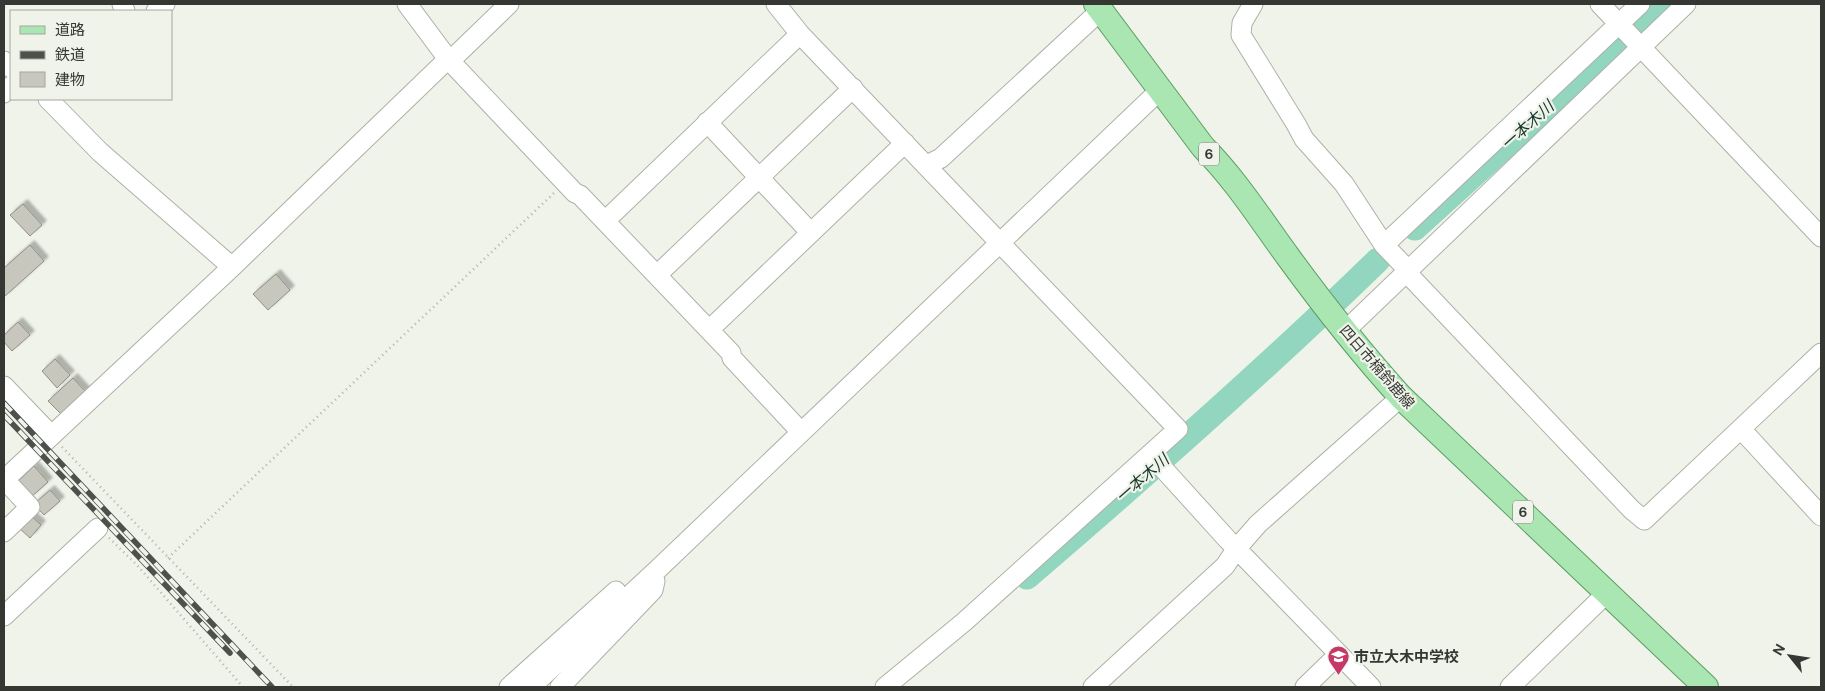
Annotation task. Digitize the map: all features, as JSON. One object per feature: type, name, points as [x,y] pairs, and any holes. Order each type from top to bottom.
[{"type":"main road","name":"四日市楠鈴鹿線","points":[[1099,7],[1203,147],[1224,168],[1370,364],[1401,397],[1706,687]]},
{"type":"street","points":[[407,4],[449,60],[565,183],[575,193],[580,195],[731,353],[732,358],[801,432]]},
{"type":"street","points":[[4,532],[30,507],[4,480],[509,4]]},
{"type":"street","points":[[776,4],[800,34],[1178,429],[964,622],[885,687]]},
{"type":"street","points":[[1253,4],[1242,23],[1241,36],[1304,139],[1344,184],[1384,245],[1586,462],[1644,520],[1821,353]]},
{"type":"street","points":[[1600,4],[1821,237]]},
{"type":"street","points":[[1384,245],[1640,4]]},
{"type":"street","points":[[1345,331],[1686,4]]},
{"type":"street","points":[[927,165],[941,158],[1099,7]]},
{"type":"street","points":[[605,221],[800,34]]},
{"type":"street","points":[[657,276],[853,88]]},
{"type":"street","points":[[531,687],[657,570],[1160,90]]},
{"type":"street","points":[[49,100],[100,152],[232,267]]},
{"type":"street","points":[[708,122],[811,233]]},
{"type":"street","points":[[709,330],[905,143]]},
{"type":"street","points":[[4,386],[51,435]]},
{"type":"street","points":[[1093,687],[1225,566],[1237,548],[1258,524],[1401,397]]},
{"type":"street","points":[[1741,429],[1821,516]]},
{"type":"street","points":[[1150,454],[1228,540],[1371,687]]},
{"type":"street","points":[[4,616],[98,528]]},
{"type":"street","points":[[509,687],[635,573],[657,570]]},
{"type":"street","points":[[560,687],[652,590],[657,570]]},
{"type":"street","points":[[1510,687],[1608,592]]},
{"type":"street","points":[[1304,687],[1338,655]]},
{"type":"path","points":[[168,558],[565,183]]},
{"type":"path","points":[[51,435],[293,687]]},
{"type":"path","points":[[98,528],[137,565],[243,687]]},
{"type":"building","points":[[23,204],[42,225],[30,236],[10,215]]},
{"type":"building","points":[[30,245],[44,261],[4,297],[4,268]]},
{"type":"building","points":[[276,274],[290,290],[268,310],[253,294]]},
{"type":"building","points":[[18,322],[30,335],[12,351],[4,342],[4,335]]},
{"type":"building","points":[[55,359],[70,375],[57,388],[42,371]]},
{"type":"building","points":[[73,378],[86,392],[62,415],[48,401]]},
{"type":"building","points":[[34,466],[48,482],[30,498],[16,483]]},
{"type":"building","points":[[50,490],[60,501],[44,515],[34,504]]},
{"type":"building","points":[[29,514],[41,525],[30,538],[18,527]]},
{"type":"waterway","name":"一本木川","points":[[1415,228],[1660,4]]},
{"type":"waterway","name":"一本木川","points":[[1027,577],[1205,421],[1378,260]]},
{"type":"railway","points":[[4,403],[272,687]]},
{"type":"railway","points":[[4,415],[230,653]]},
{"type":"place","name":"市立大木中学校","points":[[1338,676]]}]
